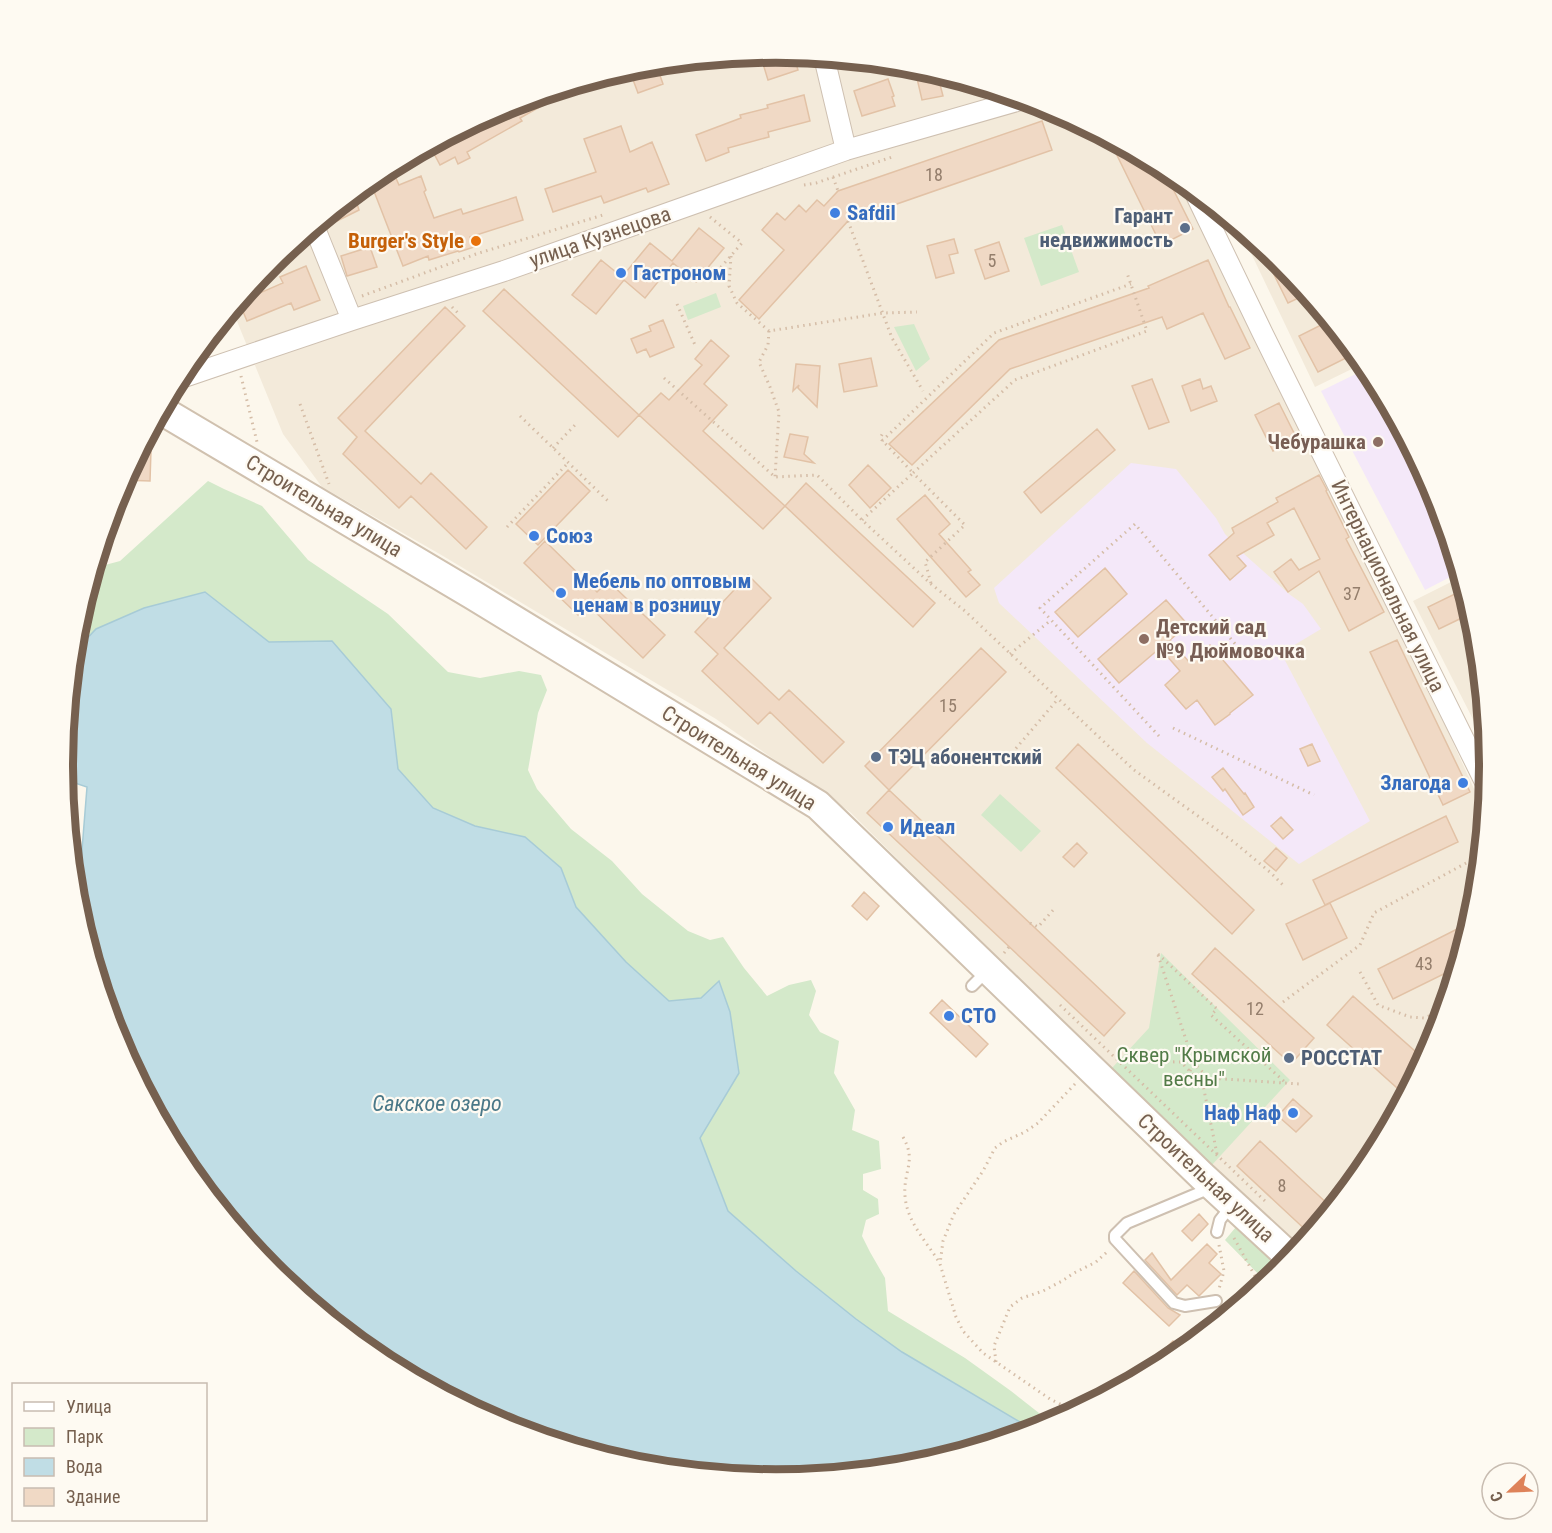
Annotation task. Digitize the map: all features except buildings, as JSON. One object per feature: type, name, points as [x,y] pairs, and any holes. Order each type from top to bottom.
[{"type":"street","points":[[826,65],[846,150]]},
{"type":"street","name":"улица Кузнецова","points":[[192,374],[504,271],[846,150],[1010,103]]},
{"type":"street","name":"Интернациональная улица","points":[[1201,206],[1480,771]]},
{"type":"street","points":[[318,233],[352,320]]},
{"type":"street","name":"Строительная улица","points":[[168,414],[473,595],[818,805],[1211,1183],[1229,1209],[1284,1252]]},
{"type":"lane","points":[[1211,1183],[1201,1192],[1127,1222],[1115,1234],[1114,1239],[1174,1303],[1185,1306],[1216,1301]]},
{"type":"lane","points":[[1217,1232],[1220,1220],[1229,1209]]},
{"type":"path","points":[[833,177],[838,191]]},
{"type":"path","points":[[715,274],[742,243],[706,214],[716,211]]},
{"type":"path","points":[[848,221],[892,338],[923,391]]},
{"type":"path","points":[[731,256],[729,286],[737,303],[769,331]]},
{"type":"path","points":[[862,520],[1015,380],[1147,331],[1128,273]]},
{"type":"path","points":[[882,441],[994,333],[1131,284]]},
{"type":"path","points":[[677,304],[695,345]]},
{"type":"path","points":[[769,331],[883,313],[916,312]]},
{"type":"path","points":[[769,331],[768,345],[759,362],[779,412],[775,477]]},
{"type":"path","points":[[239,370],[257,441]]},
{"type":"path","points":[[664,378],[775,477],[817,475],[862,520],[931,584],[964,611],[1134,770],[1234,842],[1285,887]]},
{"type":"path","points":[[300,404],[330,487]]},
{"type":"path","points":[[520,416],[609,502]]},
{"type":"path","points":[[554,448],[575,425]]},
{"type":"path","points":[[883,433],[880,438],[882,441],[965,525],[926,562],[931,584]]},
{"type":"path","points":[[507,527],[569,463]]},
{"type":"path","points":[[1159,736],[1040,608],[1135,524],[1246,657]]},
{"type":"path","points":[[1010,654],[1051,620]]},
{"type":"path","points":[[1012,753],[1058,699]]},
{"type":"path","points":[[1173,728],[1314,795]]},
{"type":"path","points":[[1283,1002],[1360,945],[1374,913],[1473,859]]},
{"type":"path","points":[[1030,923],[1038,927],[1054,909]]},
{"type":"path","points":[[988,969],[1009,947]]},
{"type":"path","points":[[1287,1084],[1211,1015],[1217,1009],[1158,954],[1194,1064],[1209,1078],[1287,1084],[1300,1084]]},
{"type":"path","points":[[1360,972],[1378,1005],[1410,1017],[1424,1018],[1434,1014]]},
{"type":"path","points":[[1119,1061],[1181,1062],[1203,1085],[1217,1156]]},
{"type":"path","points":[[1190,1071],[1194,1064]]},
{"type":"path","points":[[940,1264],[943,1241],[954,1214],[983,1171],[995,1148],[1038,1123],[1089,1066]]},
{"type":"path","points":[[1203,1085],[1209,1078]]},
{"type":"path","points":[[903,1137],[909,1146],[911,1157],[906,1175],[905,1197],[910,1217],[940,1264],[956,1317],[963,1331],[983,1353],[1050,1399],[1065,1407]]},
{"type":"path","points":[[1229,1209],[1230,1230],[1257,1279]]},
{"type":"path","points":[[1213,1317],[1224,1271],[1217,1232]]},
{"type":"path","points":[[996,1362],[994,1346],[1010,1307],[1022,1298],[1043,1291],[1096,1262],[1116,1243]]},
{"type":"shaded area","points":[[776,63],[868,69],[958,87],[1002,100],[1087,136],[1128,157],[1167,182],[1189,197],[1344,503],[1479,799],[1466,904],[1456,949],[1442,993],[1407,1078],[1361,1157],[1334,1195],[1294,1241],[1223,1181],[850,812],[716,719],[438,553],[322,487],[283,434],[235,317],[247,303],[279,269],[348,208],[424,157],[507,117],[550,100],[594,87],[684,69],[730,65]]},
{"type":"shaded area","points":[[1247,244],[1305,303],[1355,367],[1315,387]]},
{"type":"shaded area","name":"Чебурашка","points":[[1359,373],[1407,455],[1426,497],[1453,575],[1425,590],[1321,391]]},
{"type":"shaded area","points":[[1131,463],[1176,469],[1216,518],[1225,534],[1244,554],[1303,604],[1321,629],[1281,653],[1370,821],[1299,864],[1147,743],[999,603],[994,588]]},
{"type":"shaded area","points":[[1455,580],[1466,629],[1478,730],[1413,601]]},
{"type":"green space","points":[[1062,225],[1079,272],[1041,286],[1024,238]]},
{"type":"green space","points":[[716,293],[721,307],[688,320],[683,306]]},
{"type":"green space","points":[[914,324],[930,359],[916,371],[894,327]]},
{"type":"green space","points":[[208,481],[262,506],[308,560],[388,614],[448,672],[480,678],[519,671],[541,675],[547,690],[538,713],[528,770],[537,789],[571,829],[612,861],[642,894],[688,931],[710,940],[723,937],[767,996],[789,985],[811,980],[816,991],[809,1015],[820,1032],[839,1041],[834,1073],[855,1110],[852,1130],[879,1141],[881,1169],[863,1174],[863,1190],[878,1199],[879,1214],[866,1220],[862,1236],[885,1278],[888,1311],[965,1358],[1044,1417],[1024,1424],[902,1352],[875,1333],[812,1351],[834,1301],[728,1211],[700,1138],[739,1073],[719,981],[702,998],[669,1001],[626,962],[576,907],[561,868],[525,837],[475,826],[433,809],[397,769],[391,709],[332,641],[269,642],[204,592],[84,644],[102,566],[120,561]]},
{"type":"green space","points":[[1000,794],[1041,831],[1021,852],[981,815]]},
{"type":"green space","name":"Сквер \"Крымской весны\"","points":[[1161,953],[1290,1080],[1211,1166],[1112,1068],[1149,1028]]},
{"type":"green space","points":[[1236,1227],[1274,1263],[1260,1276],[1225,1240]]},
{"type":"water","name":"Сакское озеро","points":[[205,592],[269,642],[332,641],[391,709],[398,769],[433,808],[475,826],[525,837],[561,868],[576,907],[626,962],[669,1001],[701,998],[719,981],[730,1012],[739,1073],[700,1138],[728,1211],[796,1271],[856,1319],[902,1352],[1024,1424],[958,1446],[913,1456],[868,1464],[822,1468],[776,1470],[730,1468],[684,1464],[639,1456],[550,1433],[465,1397],[424,1376],[385,1351],[348,1325],[312,1295],[247,1230],[191,1157],[145,1078],[126,1036],[96,949],[81,868],[87,787],[73,782],[74,720],[79,675],[84,642],[96,629],[144,608]]},
{"type":"place","name":"Safdil","points":[[835,213]]},
{"type":"place","name":"Гарант недвижимость","points":[[1185,228]]},
{"type":"place","name":"Burger's Style","points":[[476,241]]},
{"type":"place","name":"Гастроном","points":[[621,273]]},
{"type":"place","name":"Чебурашка","points":[[1378,442]]},
{"type":"place","name":"Союз","points":[[534,536]]},
{"type":"place","name":"Мебель по оптовым ценам в розницу","points":[[561,593]]},
{"type":"place","name":"Детский сад №9 Дюймовочка","points":[[1144,639]]},
{"type":"place","name":"ТЭЦ абонентский","points":[[876,757]]},
{"type":"place","name":"Злагода","points":[[1463,783]]},
{"type":"place","name":"Идеал","points":[[888,827]]},
{"type":"place","name":"СТО","points":[[949,1016]]},
{"type":"place","name":"РОССТАТ","points":[[1289,1058]]},
{"type":"place","name":"Наф Наф","points":[[1293,1113]]}]
